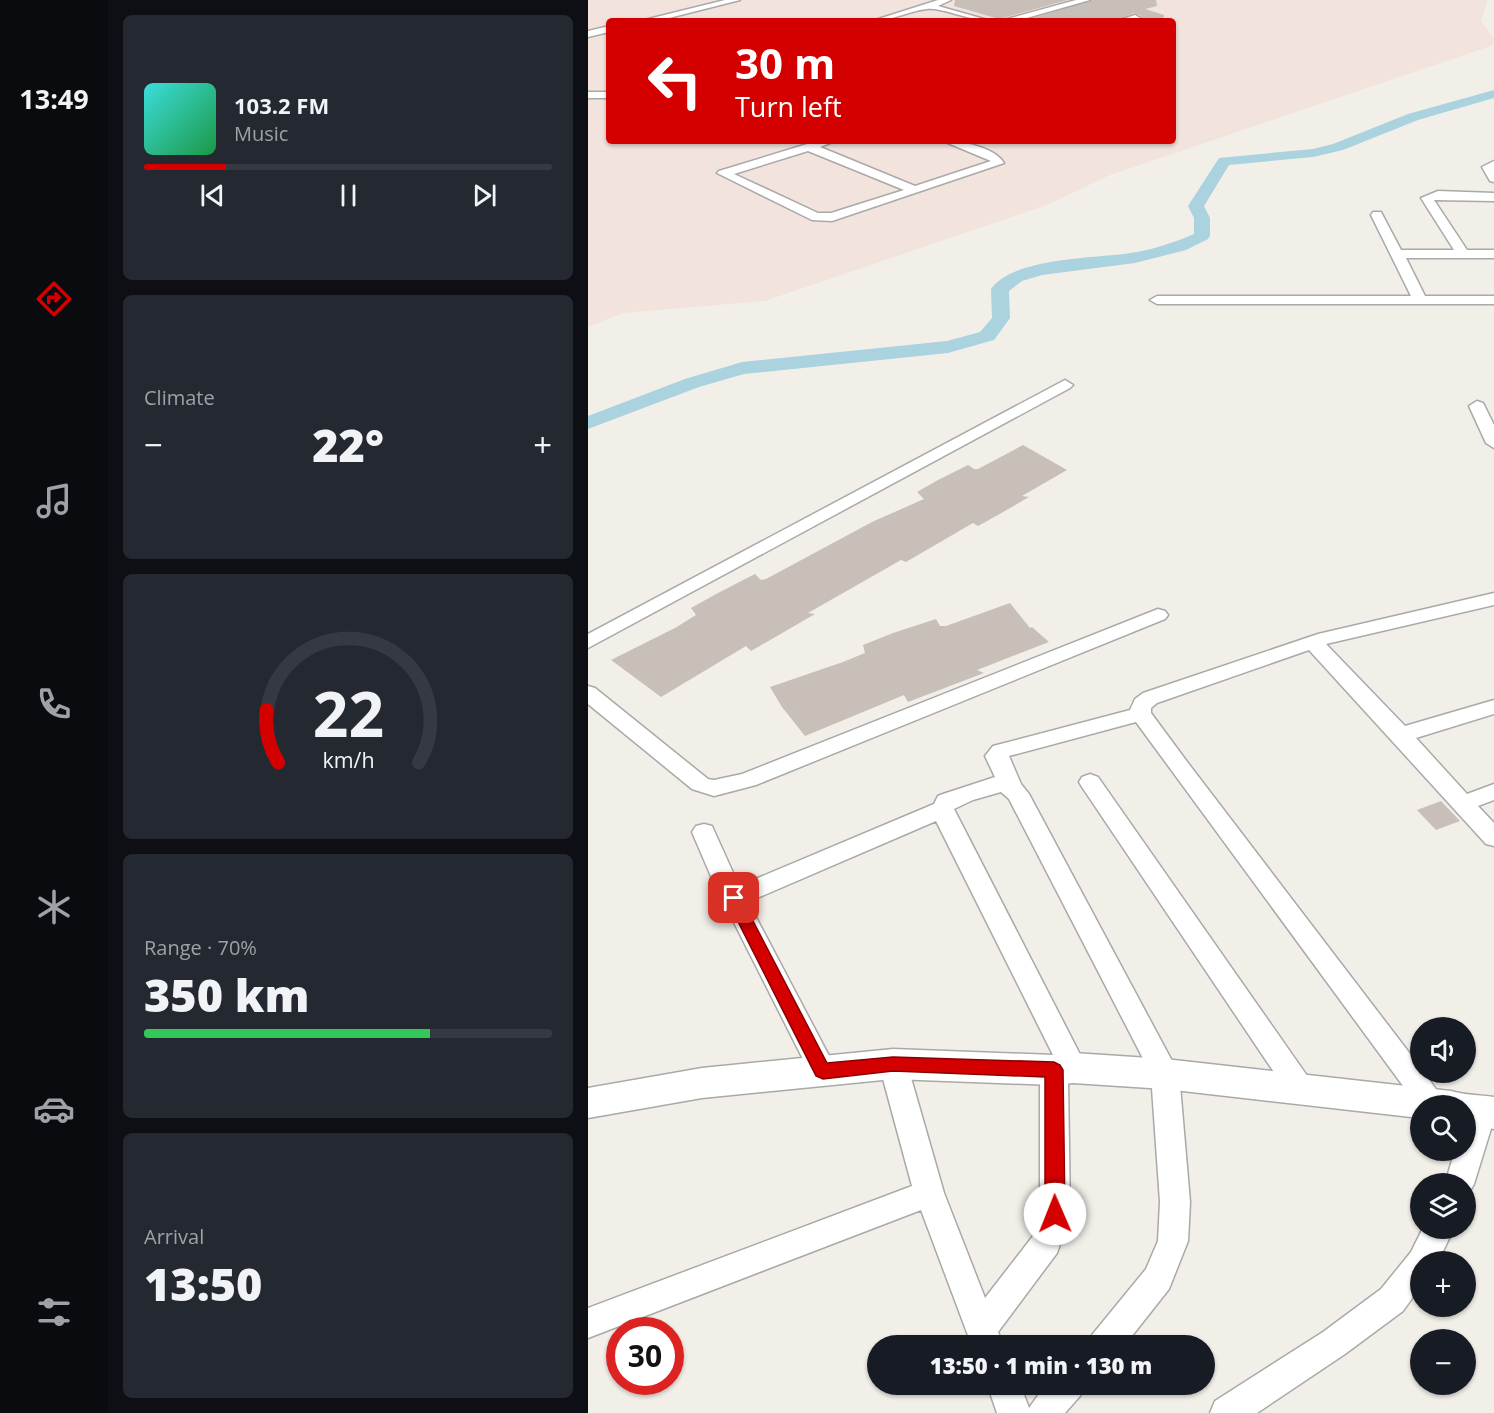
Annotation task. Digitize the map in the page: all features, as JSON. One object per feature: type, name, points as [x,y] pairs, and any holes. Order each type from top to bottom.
[{"type":"street","points":[[658,18],[735,0]]},
{"type":"street","points":[[887,18],[947,0]]},
{"type":"street","points":[[1017,18],[1086,0]]},
{"type":"street","points":[[928,6],[974,18]]},
{"type":"street","points":[[588,34],[606,30]]},
{"type":"street","points":[[588,94],[606,95]]},
{"type":"street","points":[[819,144],[723,173],[823,218],[998,163],[995,158],[957,144]]},
{"type":"street","points":[[809,147],[915,190]]},
{"type":"street","points":[[1494,164],[1488,167],[1494,178]]},
{"type":"street","points":[[1463,254],[1427,198],[1438,195],[1494,197]]},
{"type":"street","points":[[1377,215],[1421,301]]},
{"type":"street","points":[[1397,254],[1494,254]]},
{"type":"street","points":[[1157,300],[1494,300]]},
{"type":"street","points":[[588,642],[1065,385]]},
{"type":"street","points":[[1477,406],[1494,442]]},
{"type":"street","points":[[1458,1095],[1141,714],[1140,708],[1143,702],[1150,698],[1313,642],[1494,599]]},
{"type":"street","points":[[588,693],[700,784],[714,788],[748,780],[1158,615]]},
{"type":"street","points":[[1313,642],[1494,838]]},
{"type":"street","points":[[1401,735],[1494,707]]},
{"type":"street","points":[[1112,1335],[1158,1279],[1173,1241],[1175,1202],[1166,1074],[1024,804],[1011,787],[996,756],[1001,751],[1141,714]]},
{"type":"street","points":[[1090,782],[1300,1088]]},
{"type":"street","points":[[986,1335],[1046,1243],[1055,1214],[1064,1069],[943,809],[945,802],[955,797],[1002,784],[1011,787]]},
{"type":"street","points":[[1464,803],[1494,792]]},
{"type":"street","points":[[734,898],[943,809]]},
{"type":"street","points":[[704,832],[734,898],[823,1071]]},
{"type":"street","points":[[588,1103],[702,1083],[893,1064],[1166,1074],[1410,1102]]},
{"type":"street","points":[[893,1064],[929,1193],[984,1335]]},
{"type":"street","points":[[588,1323],[929,1193]]},
{"type":"street","points":[[1227,1413],[1334,1342],[1392,1300],[1410,1276]]},
{"type":"street","points":[[1007,1395],[1014,1413]]},
{"type":"street","points":[[1043,1413],[1059,1395]]},
{"type":"shaded area","points":[[588,0],[1488,0],[1481,21],[1494,39],[1494,45],[1110,175],[1047,205],[765,301],[623,313],[588,327]]},
{"type":"building","points":[[955,0],[1068,0],[1003,18],[954,6]]},
{"type":"building","points":[[1092,0],[1156,0],[1157,6],[1145,9],[1164,15],[1164,18],[1141,18],[1141,16],[1134,13],[1122,18],[1034,18]]},
{"type":"building","points":[[1023,445],[1067,470],[1022,496],[1029,497],[998,515],[978,526],[973,523],[906,562],[901,560],[808,613],[815,614],[751,651],[746,646],[661,697],[611,660],[696,615],[691,608],[718,593],[755,574],[761,580],[766,579],[872,522],[924,499],[917,492],[938,480],[968,465],[978,469]]},
{"type":"building","points":[[1010,603],[1030,628],[1032,627],[1049,642],[977,670],[984,673],[908,702],[904,695],[805,736],[782,707],[770,687],[865,653],[863,645],[893,633],[936,619],[940,626],[946,626]]},
{"type":"building","points":[[1441,801],[1460,821],[1436,830],[1417,810]]},
{"type":"waterway","points":[[588,423],[692,383],[742,368],[948,347],[987,336],[1001,318],[1000,289],[1016,277],[1064,266],[1158,253],[1202,236],[1202,218],[1196,206],[1224,161],[1313,153],[1338,147],[1413,117],[1494,94]]},
{"type":"route","points":[[734,898],[823,1071],[893,1064],[1054,1070],[1055,1214]]}]
